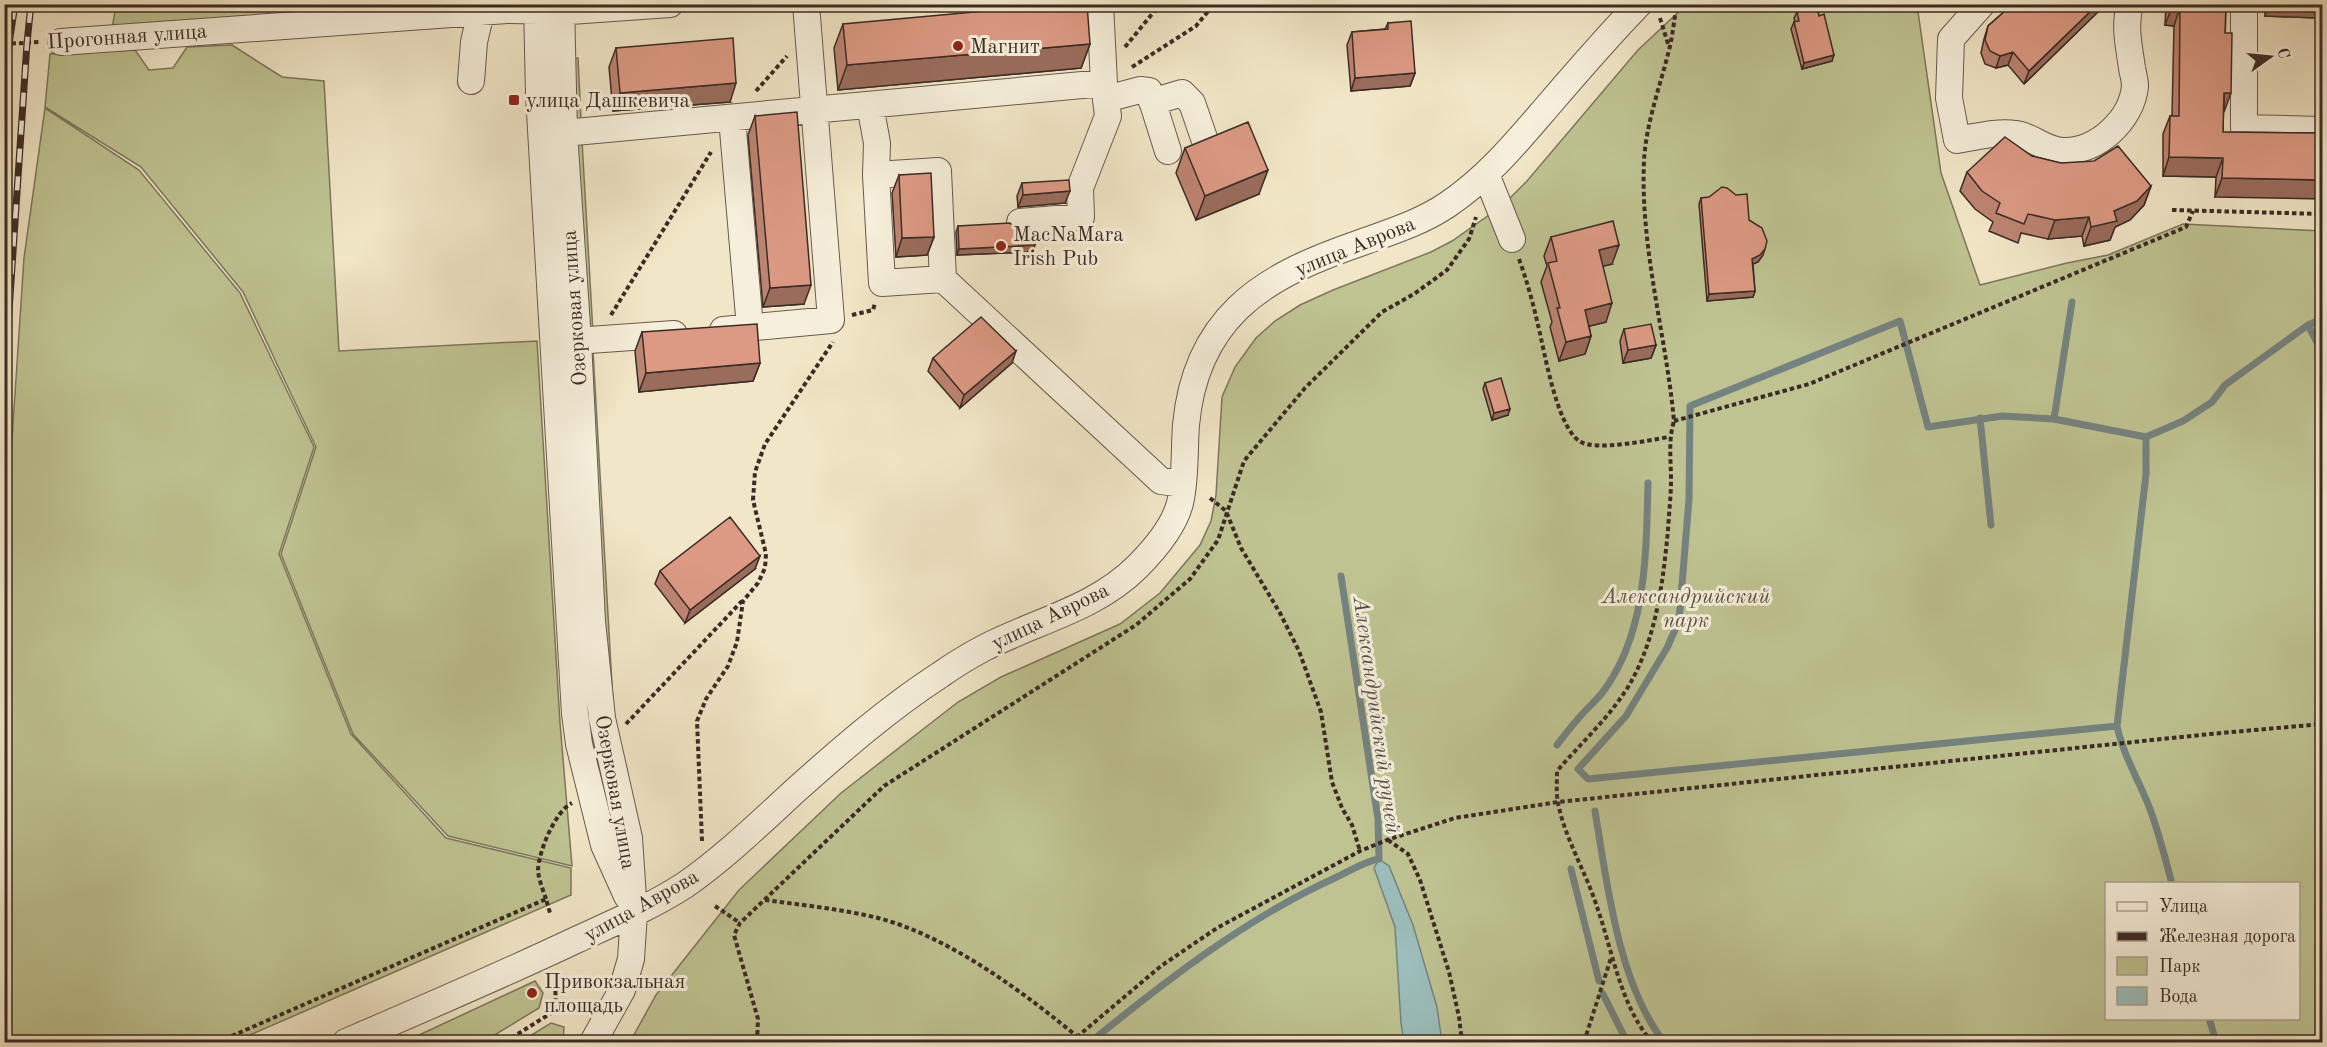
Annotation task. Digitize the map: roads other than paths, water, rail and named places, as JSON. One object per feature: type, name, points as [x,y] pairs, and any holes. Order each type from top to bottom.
[{"type":"street","points":[[549,8],[670,4]]},
{"type":"street","points":[[552,342],[831,320],[806,4]]},
{"type":"street","points":[[1020,222],[1081,218],[1080,188],[1108,116],[1112,85],[1100,4]]},
{"type":"street","points":[[1982,4],[1951,39],[1949,98],[1957,140],[1995,134],[2018,134],[2043,147],[2062,151],[2085,148],[2103,137],[2118,126],[2130,105],[2135,85],[2126,33],[2130,4]]},
{"type":"street","points":[[2244,4],[2244,128],[2322,130]]},
{"type":"street","name":"Прогонная улица","points":[[61,42],[549,8]]},
{"type":"street","name":"Озерковая улица","points":[[549,8],[564,133],[597,674],[606,742],[629,838],[634,913]]},
{"type":"street","name":"Озерковая улица","points":[[549,8],[539,95],[572,681],[579,744],[604,845],[634,913]]},
{"type":"street","name":"улица Аврова","points":[[346,1042],[634,913],[680,888],[718,861],[822,767],[898,705],[941,674],[986,647],[1103,595],[1137,567],[1170,528],[1180,506],[1186,424],[1192,388],[1203,356],[1218,331],[1236,310],[1257,292],[1286,274],[1331,254],[1415,224],[1434,214],[1465,192],[1504,157],[1583,65],[1649,11]]},
{"type":"street","points":[[471,81],[474,42],[481,12]]},
{"type":"street","points":[[564,133],[1112,85],[1149,92],[1168,151]]},
{"type":"street","points":[[1152,102],[1182,93],[1192,103],[1204,138]]},
{"type":"street","points":[[870,105],[877,143],[876,175],[882,283],[943,279]]},
{"type":"street","points":[[732,118],[750,328]]},
{"type":"street","points":[[876,175],[938,171],[943,279],[1161,481],[1183,484]]},
{"type":"street","points":[[1485,174],[1512,239]]},
{"type":"street","points":[[593,1042],[622,990],[631,959],[634,913]]},
{"type":"water","points":[[1379,859],[1389,866],[1413,925],[1437,1007],[1442,1042],[1404,1042],[1395,927],[1374,868]]},
{"type":"waterway","points":[[2054,419],[2072,302]]},
{"type":"waterway","points":[[2308,325],[2322,319]]},
{"type":"waterway","points":[[2117,726],[1588,779],[1578,769],[1626,716],[1667,648],[1679,621],[1689,499],[1690,406],[1900,321],[1928,427],[2002,416],[2054,419],[2146,437],[2183,421],[2212,402],[2225,385],[2308,325],[2318,344],[2322,427]]},
{"type":"waterway","points":[[1980,418],[1991,525]]},
{"type":"waterway","points":[[2146,437],[2146,474],[2117,726],[2152,814],[2171,882]]},
{"type":"waterway","points":[[1557,745],[1602,693],[1617,670],[1628,645],[1641,592],[1648,483]]},
{"type":"waterway","name":"Александрийский ручей","points":[[1093,1040],[1150,994],[1240,930],[1304,893],[1363,864],[1379,859],[1378,819],[1341,576]]},
{"type":"waterway","points":[[1595,811],[1610,900],[1625,962],[1648,1018],[1664,1042]]},
{"type":"waterway","points":[[1571,869],[1599,981]]},
{"type":"waterway","points":[[1603,994],[1627,1042]]},
{"type":"waterway","points":[[2210,1020],[2216,1042]]},
{"type":"railway","points":[[4,131],[9,44],[15,4]]},
{"type":"railway","points":[[4,386],[31,4]]},
{"type":"place","name":"Магнит","points":[[958,46]]},
{"type":"place","name":"улица Дашкевича","points":[[514,100]]},
{"type":"place","name":"MacNaMara Irish Pub","points":[[1001,246]]},
{"type":"place","name":"Привокзальная площадь","points":[[532,993]]},
{"type":"park label","name":"Александрийский парк","points":[[1686,608]]}]
